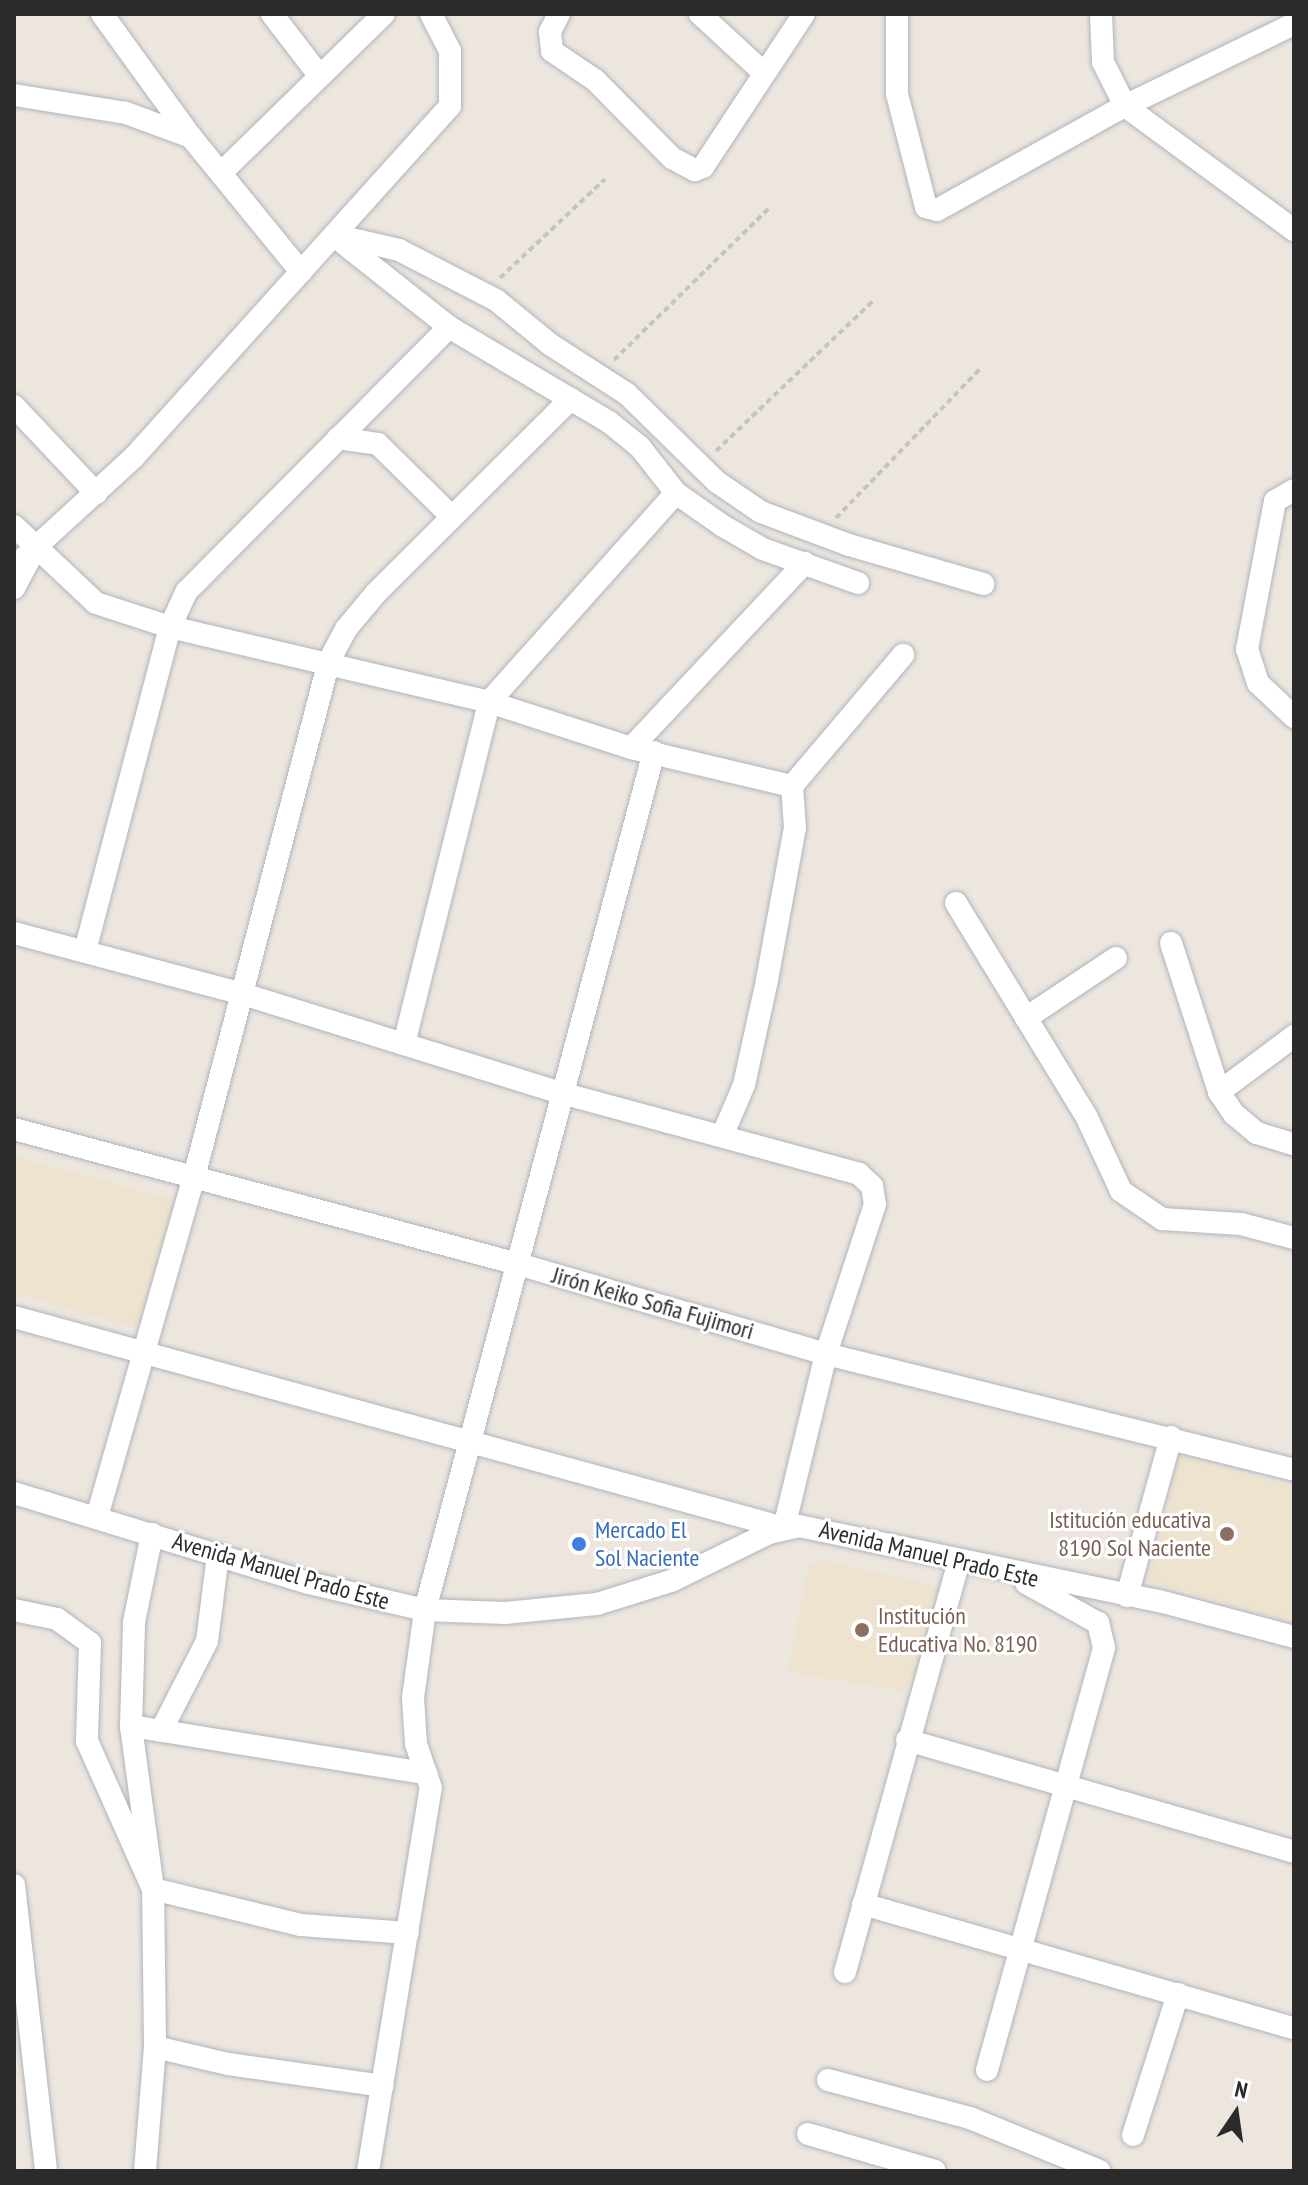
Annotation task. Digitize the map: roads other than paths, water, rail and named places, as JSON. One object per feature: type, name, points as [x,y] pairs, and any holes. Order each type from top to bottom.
[{"type":"street","points":[[102,14],[191,137],[301,272]]},
{"type":"street","points":[[272,14],[318,74]]},
{"type":"street","points":[[222,172],[318,74],[384,14]]},
{"type":"street","points":[[14,567],[96,493],[450,106],[450,51],[431,14]]},
{"type":"street","points":[[559,14],[550,32],[552,51],[595,80],[689,170],[703,167],[804,14]]},
{"type":"street","points":[[700,14],[764,73]]},
{"type":"street","points":[[897,14],[897,94],[910,161],[926,207],[932,210],[1125,106],[1294,24]]},
{"type":"street","points":[[1101,14],[1103,62],[1125,106],[1294,230]]},
{"type":"street","points":[[14,95],[126,113],[191,137]]},
{"type":"street","points":[[334,235],[399,250],[484,294],[627,394],[700,466],[761,512],[820,534],[983,584]]},
{"type":"street","points":[[334,235],[449,327],[571,399],[640,447],[676,493],[763,549],[858,583]]},
{"type":"street","points":[[85,951],[170,627],[187,591],[449,327]]},
{"type":"street","points":[[97,1517],[194,1177],[329,661],[346,629],[376,593],[571,399]]},
{"type":"street","points":[[14,406],[96,493]]},
{"type":"street","points":[[338,438],[378,444],[452,517]]},
{"type":"street","points":[[1294,490],[1275,501],[1247,649],[1258,683],[1294,717]]},
{"type":"street","points":[[404,1044],[489,702],[517,664],[676,493]]},
{"type":"street","points":[[14,526],[96,603],[170,627],[329,661],[489,702],[631,748],[792,786]]},
{"type":"street","points":[[14,588],[36,548]]},
{"type":"street","points":[[631,748],[805,563]]},
{"type":"street","points":[[723,1134],[744,1085],[767,980],[795,828],[792,786],[903,655]]},
{"type":"street","points":[[368,2171],[431,1788],[416,1744],[413,1698],[425,1610],[654,752]]},
{"type":"street","points":[[956,903],[1087,1118],[1121,1191],[1162,1219],[1241,1224],[1294,1238]]},
{"type":"street","points":[[14,933],[243,994],[565,1094],[723,1134],[859,1174],[872,1186],[875,1204],[826,1354],[784,1528],[14,1317]]},
{"type":"street","points":[[1171,943],[1219,1092],[1234,1114],[1257,1133],[1294,1144]]},
{"type":"street","points":[[1026,1018],[1116,958]]},
{"type":"street","points":[[1219,1092],[1294,1036]]},
{"type":"street","name":"Jirón Keiko Sofia Fujimori","points":[[14,1129],[518,1264],[826,1354],[1171,1437],[1294,1470]]},
{"type":"street","points":[[1127,1596],[1171,1437]]},
{"type":"street","name":"Avenida Manuel Prado Este","points":[[14,1493],[218,1555],[425,1610],[505,1613],[597,1604],[671,1581],[784,1528],[814,1526],[1294,1637]]},
{"type":"street","points":[[145,2171],[155,2047],[153,1889],[131,1726],[134,1622],[152,1534]]},
{"type":"street","points":[[161,1731],[207,1641],[218,1555]]},
{"type":"street","points":[[845,1972],[959,1561]]},
{"type":"street","points":[[987,2070],[1068,1787],[1103,1633],[1098,1623],[1007,1573]]},
{"type":"street","points":[[14,1610],[57,1619],[90,1643],[87,1741],[153,1889]]},
{"type":"street","points":[[131,1726],[426,1773]]},
{"type":"street","points":[[907,1740],[1294,1852]]},
{"type":"street","points":[[14,1885],[46,2171]]},
{"type":"street","points":[[153,1889],[301,1925],[408,1933]]},
{"type":"street","points":[[863,1904],[1294,2028]]},
{"type":"street","points":[[1133,2135],[1178,1994]]},
{"type":"street","points":[[155,2047],[228,2064],[382,2086]]},
{"type":"street","points":[[828,2080],[970,2118],[1100,2171]]},
{"type":"street","points":[[808,2134],[935,2171]]},
{"type":"place","name":"Istitución educativa 8190 Sol Naciente","points":[[1227,1534]]},
{"type":"place","name":"Mercado El Sol Naciente","points":[[579,1544]]},
{"type":"place","name":"Institución Educativa No. 8190","points":[[862,1630]]}]
